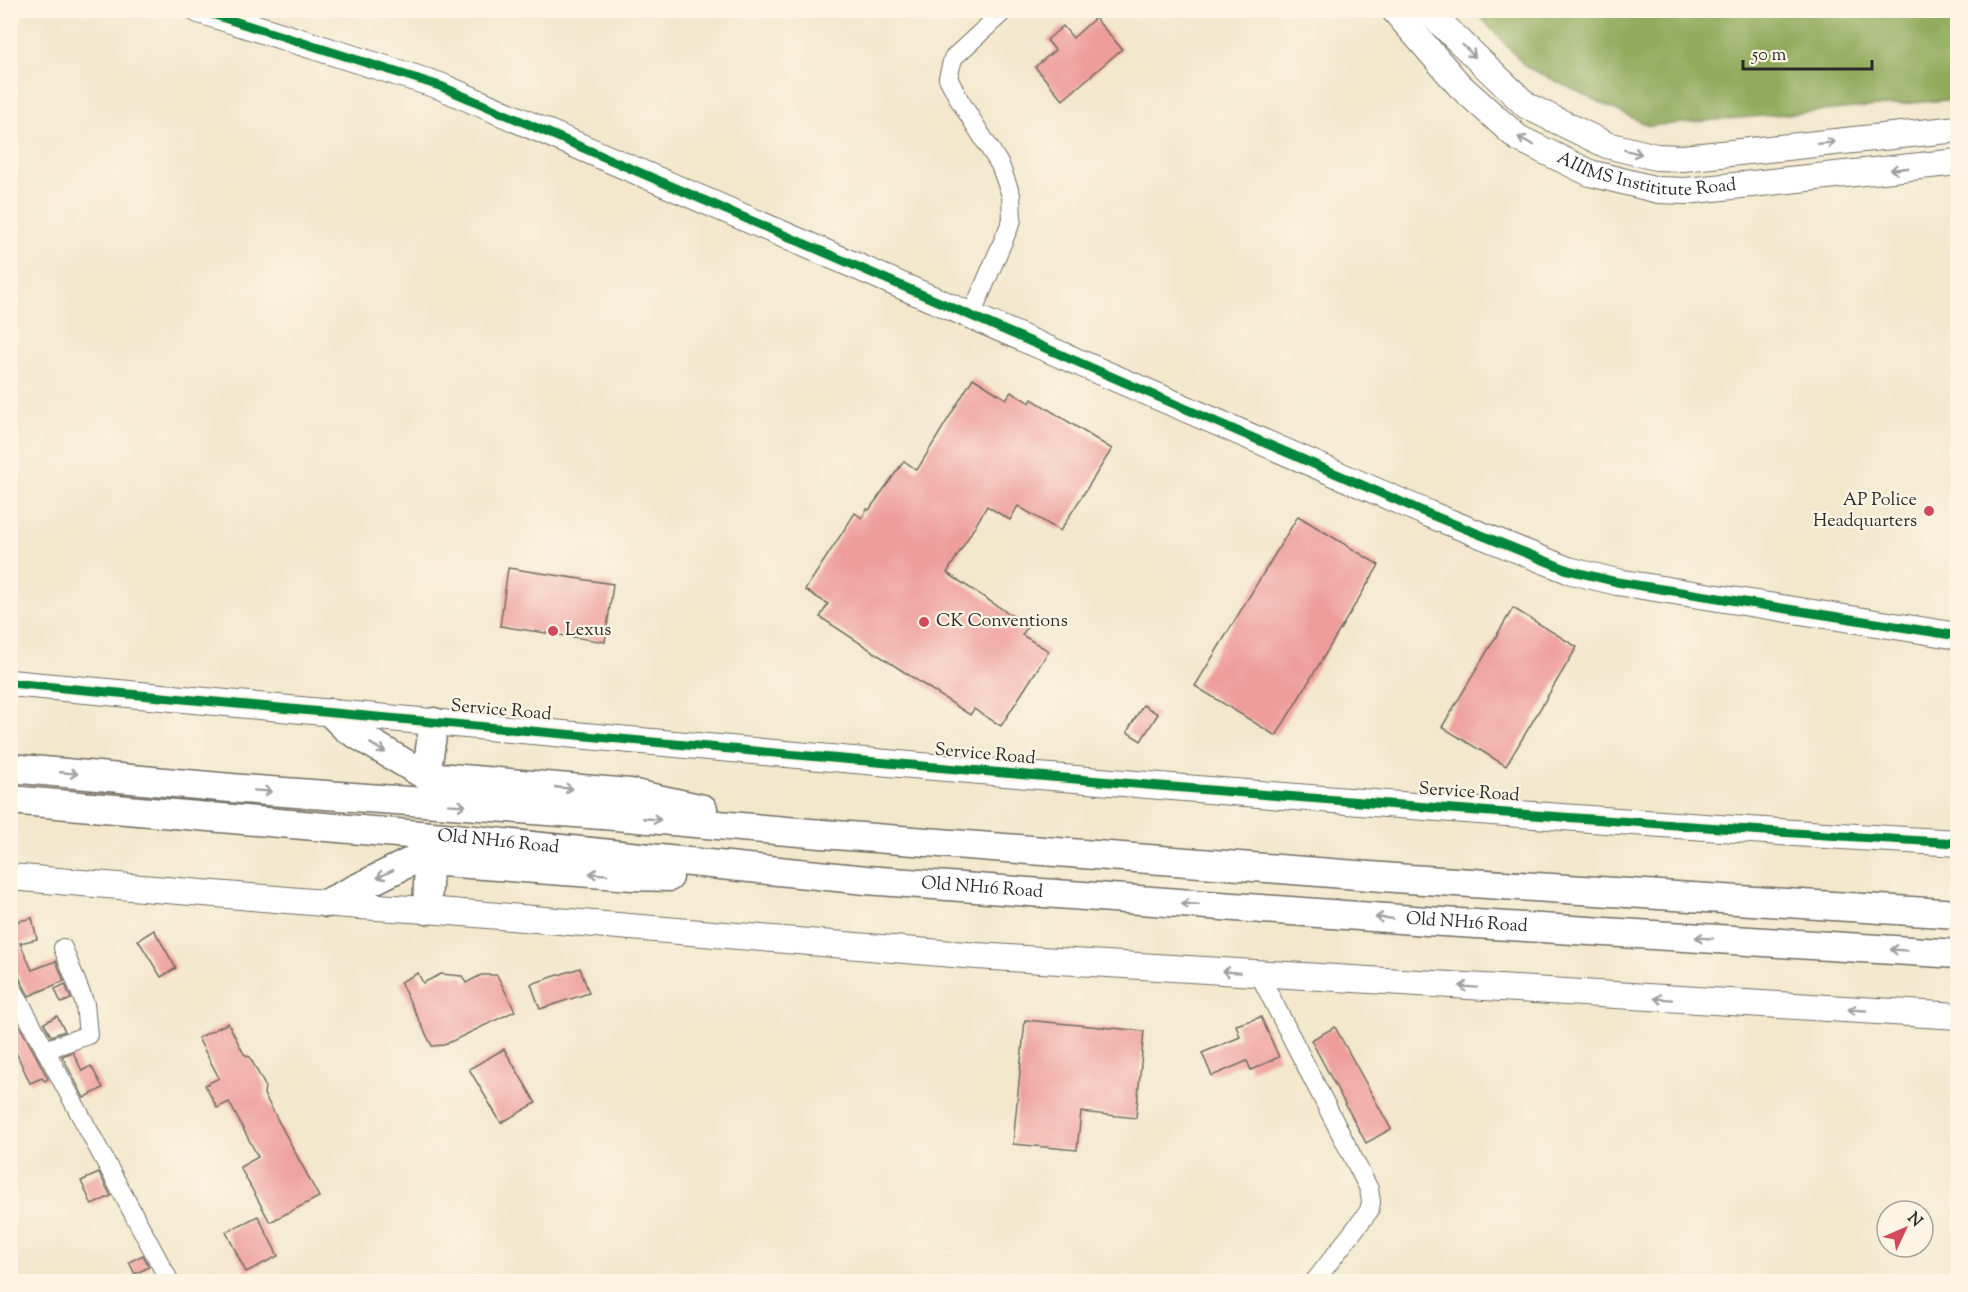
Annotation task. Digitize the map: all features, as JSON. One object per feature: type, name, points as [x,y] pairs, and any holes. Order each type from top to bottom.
[{"type":"main road","points":[[332,713],[346,729],[426,776],[630,793],[822,834]]},
{"type":"main road","points":[[426,776],[434,722]]},
{"type":"main road","name":"Old NH16 Road","points":[[10,768],[242,789],[1385,877],[1958,914]]},
{"type":"main road","name":"Old NH16 Road","points":[[10,800],[455,838],[866,880],[1427,921],[1958,954]]},
{"type":"main road","points":[[327,903],[414,860],[633,876],[866,880]]},
{"type":"main road","points":[[427,910],[429,861]]},
{"type":"street","points":[[199,10],[440,86],[1429,514],[1568,570],[1637,586],[1958,636]]},
{"type":"street","points":[[971,316],[1012,220],[1011,195],[1000,165],[948,78],[953,58],[1005,10]]},
{"type":"street","name":"AIIIMS Instititute Road","points":[[1394,10],[1460,86],[1518,138],[1590,173],[1658,190],[1686,191],[1958,162]]},
{"type":"street","name":"AIIIMS Instititute Road","points":[[1427,10],[1527,106],[1607,145],[1656,157],[1683,158],[1958,129]]},
{"type":"street","name":"Service Road","points":[[10,684],[977,772],[1687,828],[1958,843]]},
{"type":"street","points":[[10,877],[977,956],[1958,1016]]},
{"type":"street","points":[[45,1050],[88,1035],[85,1004],[63,948]]},
{"type":"street","points":[[1259,974],[1369,1190],[1371,1202],[1369,1211],[1314,1281]]},
{"type":"street","points":[[10,984],[170,1281]]},
{"type":"green space","points":[[1475,11],[1957,11],[1957,99],[1649,126],[1526,67]]},
{"type":"building","points":[[1095,18],[1122,49],[1063,100],[1035,67],[1055,50],[1047,40],[1063,26],[1073,38]]},
{"type":"building","points":[[973,378],[1006,399],[1011,392],[1030,403],[1032,399],[1112,449],[1060,531],[1018,506],[1010,520],[987,506],[947,573],[1028,626],[1022,635],[1049,651],[1001,726],[974,709],[970,715],[820,617],[828,604],[805,590],[855,513],[862,518],[904,461],[917,470]]},
{"type":"building","points":[[1298,516],[1379,565],[1276,736],[1195,686]]},
{"type":"building","points":[[508,568],[613,584],[605,642],[500,626]]},
{"type":"building","points":[[1513,608],[1577,647],[1506,766],[1442,727]]},
{"type":"building","points":[[1143,705],[1158,714],[1141,741],[1127,732]]},
{"type":"building","points":[[32,918],[37,939],[20,943],[32,970],[56,961],[64,981],[29,996],[14,968],[10,970],[10,923]]},
{"type":"building","points":[[154,930],[176,968],[161,977],[138,940]]},
{"type":"building","points":[[580,968],[589,993],[540,1009],[531,984]]},
{"type":"building","points":[[418,973],[423,983],[441,974],[462,976],[466,983],[481,975],[497,975],[515,1011],[444,1045],[432,1046],[400,982]]},
{"type":"building","points":[[65,984],[71,999],[61,1003],[55,989]]},
{"type":"building","points":[[10,1009],[48,1079],[45,1081],[42,1078],[30,1083],[10,1039]]},
{"type":"building","points":[[57,1016],[65,1031],[51,1036],[44,1023]]},
{"type":"building","points":[[1261,1017],[1279,1057],[1251,1070],[1247,1061],[1212,1076],[1202,1053],[1240,1037],[1236,1025]]},
{"type":"building","points":[[1025,1020],[1144,1031],[1136,1118],[1081,1112],[1077,1150],[1013,1144]]},
{"type":"building","points":[[228,1023],[244,1054],[250,1057],[265,1086],[264,1094],[319,1197],[270,1222],[240,1167],[258,1157],[229,1102],[217,1108],[205,1085],[219,1078],[198,1038]]},
{"type":"building","points":[[1335,1027],[1391,1129],[1366,1143],[1311,1040]]},
{"type":"building","points":[[504,1049],[536,1103],[501,1123],[469,1069]]},
{"type":"building","points":[[73,1052],[82,1071],[91,1066],[103,1088],[84,1098],[62,1056]]},
{"type":"building","points":[[99,1173],[111,1196],[92,1205],[81,1181]]},
{"type":"building","points":[[258,1216],[278,1256],[246,1272],[226,1232]]},
{"type":"building","points":[[143,1255],[149,1267],[135,1274],[129,1262]]},
{"type":"cycle path","points":[[199,10],[440,86],[1429,514],[1568,570],[1617,582],[1958,636]]},
{"type":"cycle path","points":[[10,683],[983,771],[1470,810],[1958,843]]},
{"type":"place","name":"AP Police Headquarters","points":[[1929,511]]},
{"type":"place","name":"CK Conventions","points":[[924,622]]},
{"type":"place","name":"Lexus","points":[[553,631]]}]
